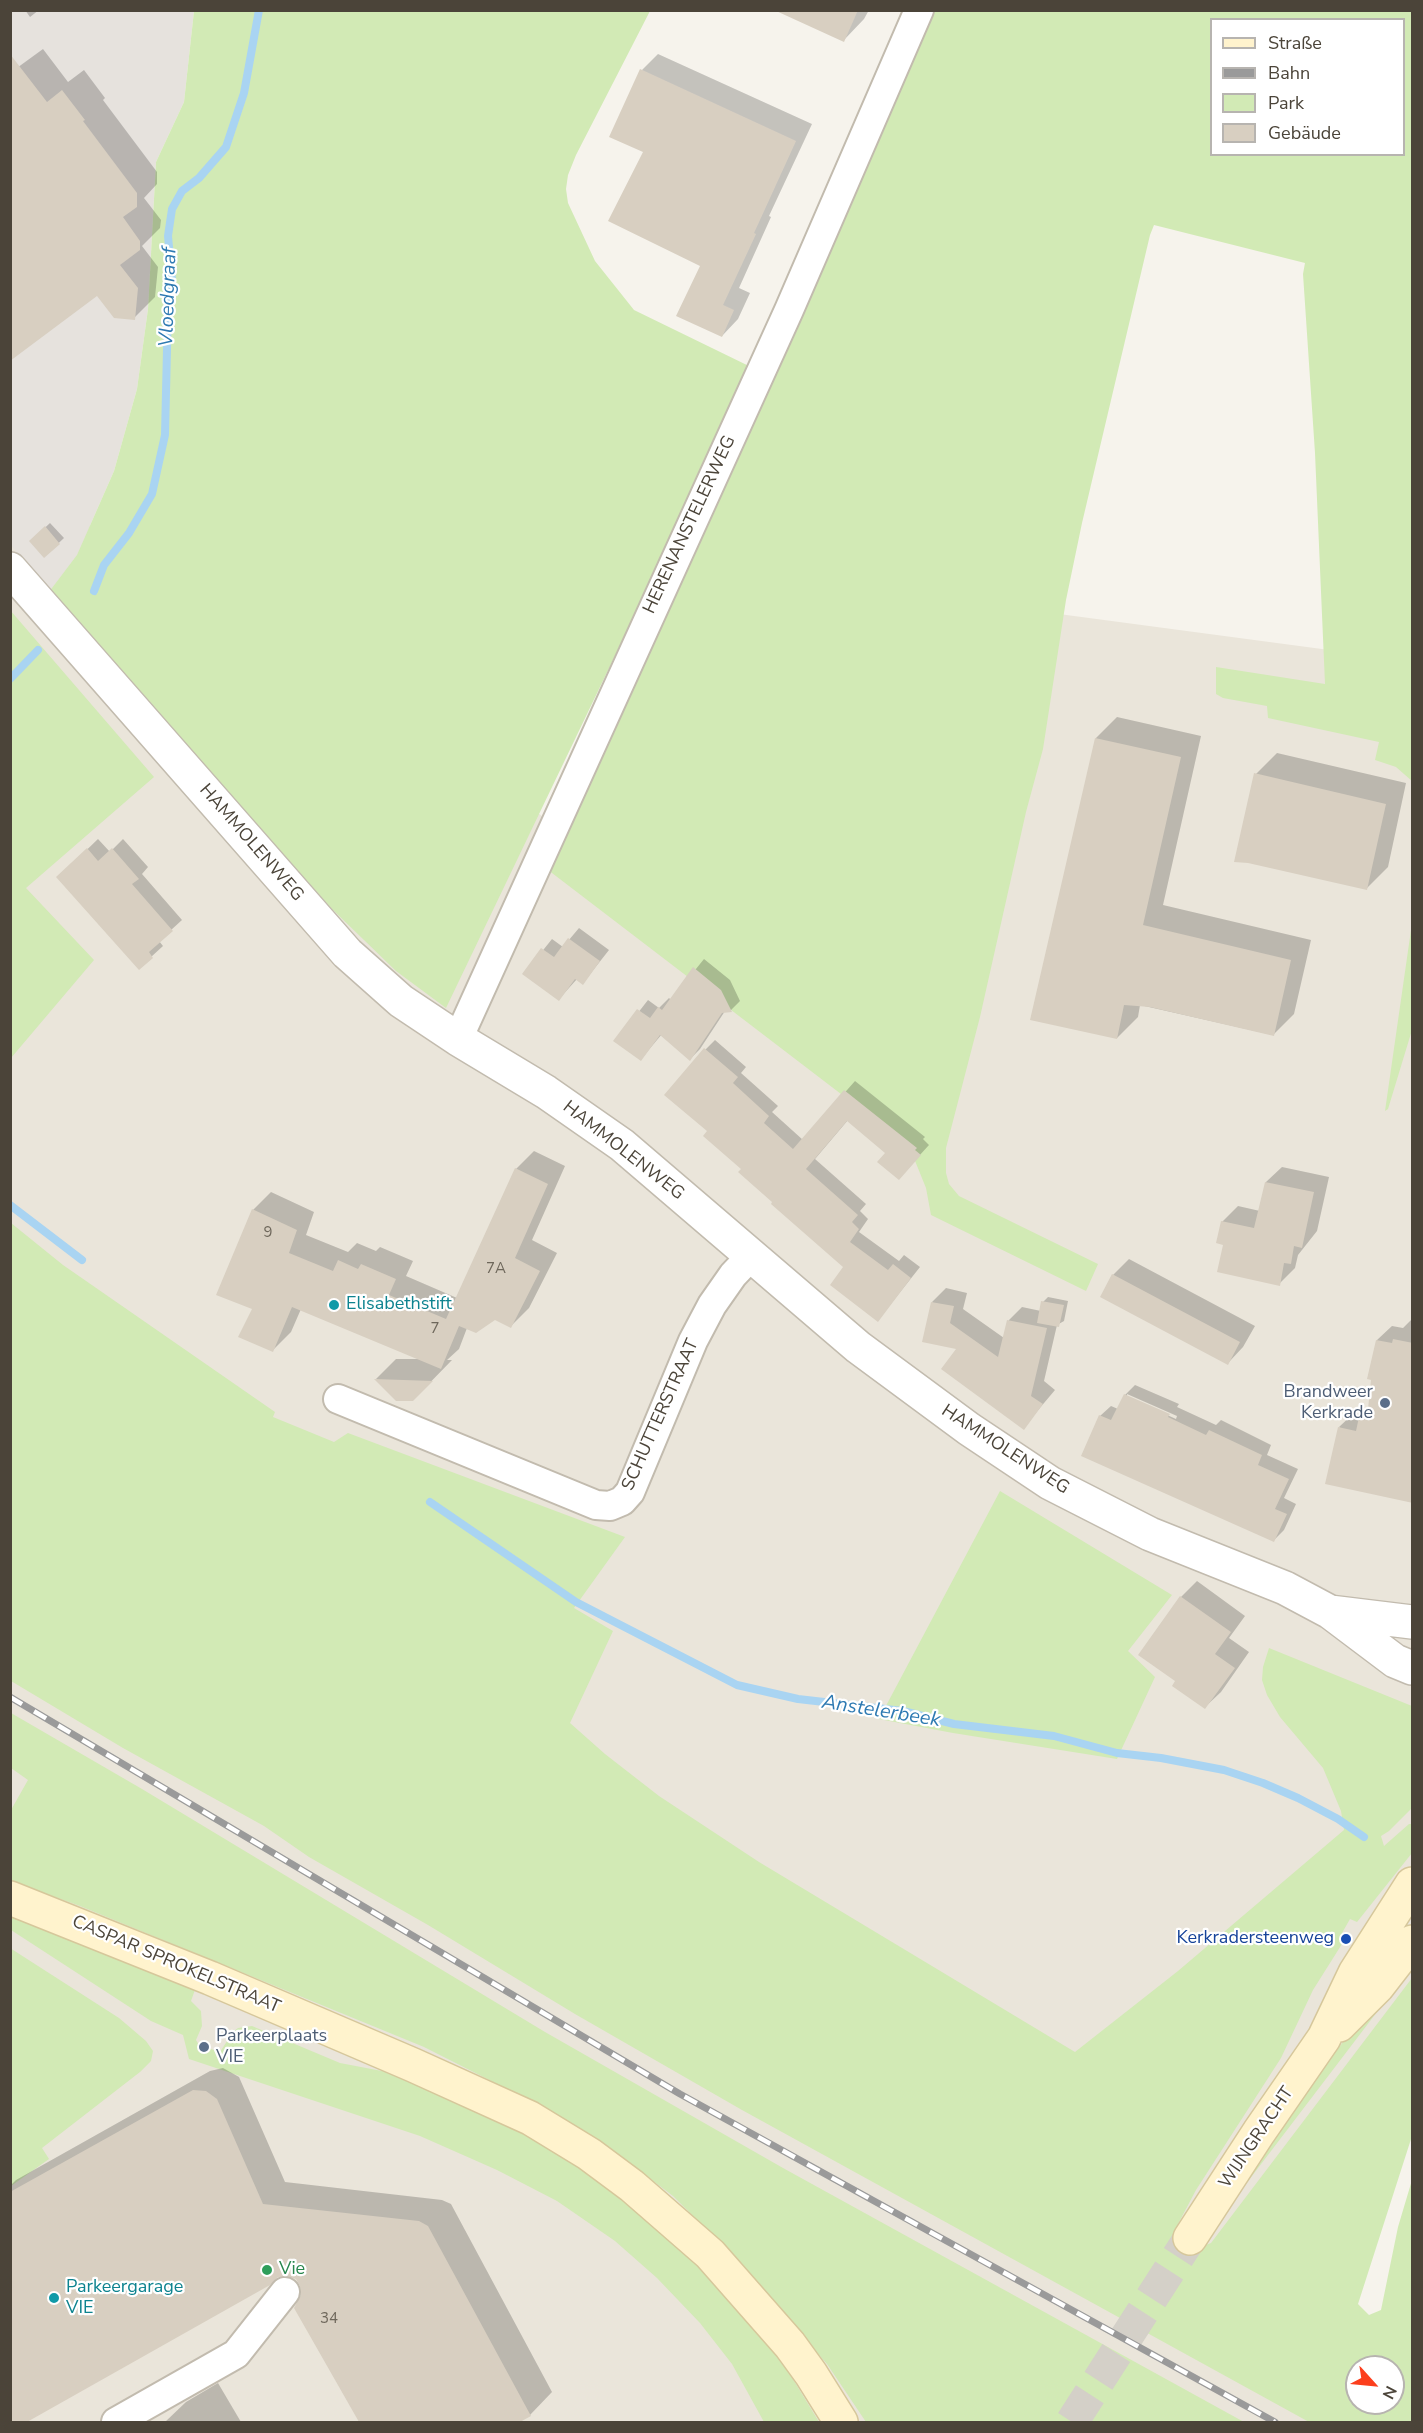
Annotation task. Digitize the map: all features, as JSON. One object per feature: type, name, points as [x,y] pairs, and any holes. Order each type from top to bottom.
[{"type":"main road","name":"WIJNGRACHT","points":[[1190,2238],[1324,2038],[1355,1973],[1413,1884]]},
{"type":"main road","name":"CASPAR SPROKELSTRAAT","points":[[10,1898],[210,1978],[423,2069],[530,2118],[589,2154],[632,2186],[710,2254],[790,2345],[841,2422]]},
{"type":"main road","name":"WIJNGRACHT","points":[[1324,2038],[1378,1986],[1413,1942]]},
{"type":"street","name":"HERENANSTELERWEG","points":[[458,1039],[789,310],[919,10]]},
{"type":"street","name":"HAMMOLENWEG","points":[[10,569],[347,953],[401,1001],[458,1039],[546,1092],[622,1146],[858,1347],[969,1429],[1050,1483],[1150,1534],[1285,1588],[1330,1612],[1395,1662],[1413,1668]]},
{"type":"street","name":"SCHUTTERSTRAAT","points":[[338,1399],[596,1505],[610,1506],[622,1501],[630,1492],[693,1341],[712,1305],[733,1275],[752,1255]]},
{"type":"street","name":"HAMMOLENWEG","points":[[1330,1612],[1413,1622]]},
{"type":"street","points":[[116,2422],[236,2354],[285,2292]]},
{"type":"shaded area","points":[[10,11],[194,11],[184,102],[156,162],[148,309],[137,389],[114,471],[77,555],[49,592],[11,545]]},
{"type":"shaded area","points":[[10,475],[508,789],[903,1104],[1044,612],[1412,661],[1412,2078],[1314,2422],[11,2422]]},
{"type":"green space","points":[[194,11],[650,11],[576,155],[568,175],[566,189],[568,203],[595,261],[634,310],[753,368],[446,1008],[396,971],[332,909],[49,592],[77,555],[114,471],[137,389],[148,309],[156,162],[184,102]]},
{"type":"green space","points":[[929,11],[1412,11],[1412,781],[1396,767],[1375,760],[1379,742],[1268,718],[1267,706],[1223,698],[1216,694],[1216,667],[1325,684],[1315,453],[1303,274],[1305,263],[1154,225],[1082,523],[1066,600],[1043,749],[1026,812],[980,1017],[946,1148],[946,1173],[949,1184],[959,1196],[1098,1264],[1086,1291],[931,1215],[926,1188],[909,1146],[535,860]]},
{"type":"green space","points":[[10,610],[154,777],[26,888],[94,960],[11,1058]]},
{"type":"green space","points":[[1412,923],[1412,1030],[1388,1109],[1385,1111]]},
{"type":"green space","points":[[11,1223],[63,1265],[275,1412],[273,1417],[334,1442],[348,1433],[625,1537],[574,1608],[613,1631],[570,1723],[659,1796],[759,1862],[1075,2052],[1178,1971],[1344,1830],[1341,1811],[1323,1768],[1280,1717],[1267,1695],[1262,1680],[1263,1667],[1269,1648],[1412,1706],[1412,1808],[1381,1836],[1384,1846],[1409,1824],[1412,1824],[1412,1853],[1357,1922],[1350,1919],[1342,1933],[1347,1936],[1313,1990],[1281,2058],[1196,2190],[1178,2224],[1179,2236],[1203,2246],[1211,2243],[1412,1978],[1412,2136],[1358,2304],[1369,2315],[1381,2310],[1398,2227],[1412,2180],[1412,2422],[1309,2422],[742,2110],[309,1857],[264,1826],[123,1748],[11,1681]]},
{"type":"green space","points":[[1000,1491],[1172,1595],[1128,1651],[1155,1677],[1117,1759],[879,1719]]},
{"type":"green space","points":[[11,1713],[142,1789],[545,2032],[783,2168],[1244,2422],[866,2422],[827,2364],[721,2244],[673,2196],[615,2152],[521,2096],[424,2047],[80,1906],[11,1881],[11,1810],[28,1780],[11,1768]]},
{"type":"green space","points":[[10,1914],[196,1987],[191,2001],[201,2011],[202,2026],[196,2040],[199,2045],[220,2052],[233,2032],[238,2028],[252,2026],[340,2063],[408,2076],[461,2098],[584,2167],[687,2253],[764,2340],[788,2371],[819,2422],[764,2422],[732,2364],[700,2323],[657,2278],[615,2241],[557,2201],[497,2170],[420,2136],[189,2059],[183,2035],[151,2021],[11,1930]]},
{"type":"green space","points":[[10,1948],[119,2018],[146,2041],[153,2051],[151,2061],[140,2072],[42,2148],[49,2159],[11,2186]]},
{"type":"green space","points":[[1412,1952],[1412,1966],[1239,2193],[1291,2110]]},
{"type":"building","points":[[774,10],[858,10],[844,42]]},
{"type":"building","points":[[10,54],[47,102],[62,90],[137,193],[137,207],[123,217],[140,241],[140,250],[120,265],[138,288],[135,320],[114,318],[97,296],[10,361]]},
{"type":"building","points":[[640,69],[796,141],[723,305],[734,310],[722,337],[676,316],[700,266],[608,221],[643,152],[609,137]]},
{"type":"building","points":[[45,526],[60,544],[44,558],[29,541]]},
{"type":"building","points":[[1095,738],[1181,757],[1143,925],[1291,960],[1274,1036],[1150,1007],[1124,1005],[1117,1039],[1030,1020]]},
{"type":"building","points":[[1254,773],[1386,804],[1367,890],[1248,863],[1234,862]]},
{"type":"building","points":[[87,848],[98,861],[112,848],[139,879],[132,884],[173,931],[149,952],[153,958],[139,970],[56,877]]},
{"type":"building","points":[[568,938],[600,961],[583,985],[575,979],[559,1001],[522,974],[541,948],[554,957]]},
{"type":"building","points":[[693,967],[721,990],[732,1012],[722,1013],[690,1061],[660,1035],[641,1061],[613,1041],[637,1009],[650,1018],[658,1007],[662,1010]]},
{"type":"building","points":[[704,1048],[738,1077],[733,1083],[769,1116],[764,1123],[793,1149],[844,1090],[917,1148],[915,1150],[921,1155],[899,1180],[877,1162],[885,1153],[847,1121],[806,1169],[858,1215],[852,1222],[859,1229],[850,1242],[888,1270],[893,1264],[911,1278],[878,1322],[830,1285],[843,1267],[771,1204],[772,1202],[738,1172],[741,1169],[703,1136],[707,1131],[664,1095]]},
{"type":"building","name":"Elisabethstift","points":[[515,1168],[548,1184],[515,1258],[540,1271],[511,1328],[495,1320],[476,1333],[459,1326],[441,1369],[292,1307],[273,1352],[238,1337],[252,1309],[216,1295],[252,1209],[297,1230],[289,1253],[333,1271],[338,1260],[358,1269],[361,1264],[396,1279],[389,1295],[446,1319]]},
{"type":"building","points":[[1265,1182],[1314,1192],[1302,1248],[1294,1246],[1291,1264],[1284,1263],[1280,1286],[1217,1272],[1223,1245],[1216,1243],[1221,1221],[1254,1228]]},
{"type":"building","points":[[1112,1274],[1240,1342],[1228,1365],[1100,1297]]},
{"type":"building","points":[[1041,1301],[1064,1305],[1059,1327],[1037,1323]]},
{"type":"building","points":[[931,1302],[954,1306],[950,1323],[998,1357],[1007,1320],[1047,1328],[1031,1396],[1043,1404],[1024,1430],[941,1369],[956,1349],[922,1342]]},
{"type":"building","points":[[1393,1339],[1413,1343],[1413,1503],[1325,1484],[1338,1427],[1356,1431],[1359,1417],[1367,1419],[1371,1380],[1367,1379],[1376,1340],[1392,1343]]},
{"type":"building","points":[[374,1379],[433,1381],[413,1401],[396,1401]]},
{"type":"building","points":[[1124,1394],[1170,1414],[1168,1417],[1206,1435],[1209,1430],[1262,1455],[1258,1465],[1289,1479],[1275,1509],[1287,1514],[1274,1542],[1081,1456],[1099,1415],[1111,1420]]},
{"type":"building","points":[[1180,1596],[1231,1632],[1215,1654],[1235,1668],[1205,1709],[1172,1686],[1175,1681],[1138,1655]]},
{"type":"building","name":"Vie","points":[[193,2090],[206,2091],[217,2099],[263,2204],[419,2221],[428,2226],[531,2416],[520,2422],[359,2422],[294,2308],[301,2295],[300,2286],[296,2279],[287,2276],[278,2277],[270,2285],[27,2422],[10,2422],[10,2192]]},
{"type":"waterway","name":"Vloedgraaf","points":[[94,591],[104,565],[129,533],[152,494],[165,435],[168,307],[172,280],[168,236],[172,209],[182,191],[199,178],[226,147],[244,93],[259,10]]},
{"type":"waterway","name":"Vloedgraaf","points":[[10,679],[38,650]]},
{"type":"waterway","name":"Anstelerbeek","points":[[10,1205],[82,1260]]},
{"type":"waterway","name":"Anstelerbeek","points":[[430,1502],[576,1602],[737,1685],[798,1699],[903,1711],[954,1724],[1054,1736],[1117,1753],[1161,1758],[1224,1770],[1298,1798],[1338,1819],[1364,1837]]},
{"type":"tunnel","points":[[1072,2422],[1190,2238]]},
{"type":"railway","points":[[10,1697],[680,2094],[1275,2422]]},
{"type":"place","name":"Elisabethstift","points":[[334,1305]]},
{"type":"place","name":"Brandweer Kerkrade","points":[[1385,1403]]},
{"type":"place","name":"Kerkradersteenweg","points":[[1346,1939]]},
{"type":"place","name":"Parkeerplaats VIE","points":[[204,2047]]},
{"type":"place","name":"Vie","points":[[267,2270]]},
{"type":"place","name":"Parkeergarage VIE","points":[[54,2298]]}]
